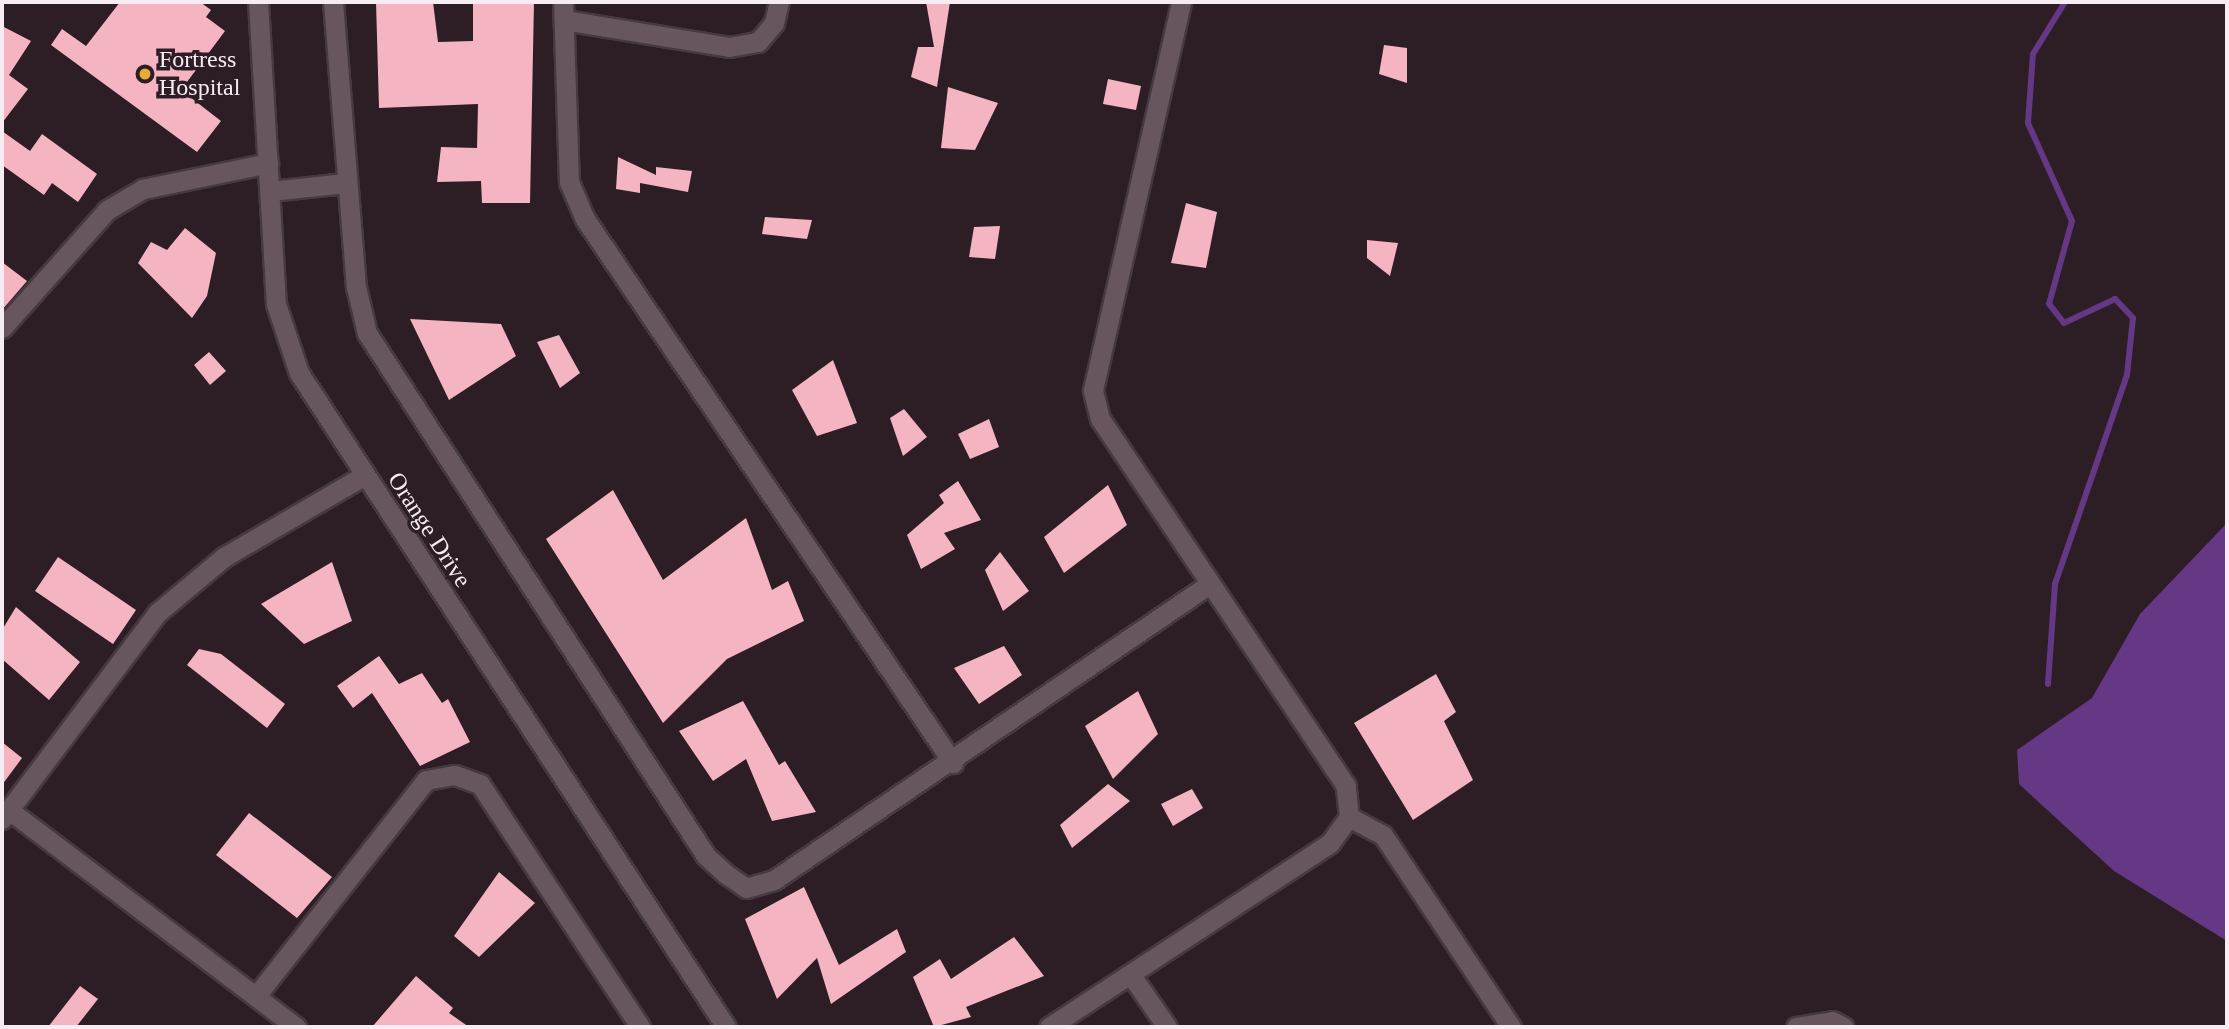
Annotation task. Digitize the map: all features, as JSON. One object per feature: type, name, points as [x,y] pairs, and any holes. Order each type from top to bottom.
[{"type":"street","name":"Orange Drive","points":[[258,2],[276,304],[285,341],[363,476],[726,1027]]},
{"type":"street","points":[[333,2],[356,287],[367,333],[706,856],[746,888],[774,880],[953,763],[1208,585]]},
{"type":"street","points":[[779,2],[774,23],[758,42],[729,47],[564,11],[569,182],[585,219],[953,763]]},
{"type":"street","points":[[1049,1027],[1330,843],[1349,817],[1346,786],[1208,585],[1100,419],[1093,390],[1181,2]]},
{"type":"street","points":[[2,328],[107,210],[143,189],[268,163]]},
{"type":"street","points":[[270,191],[346,183]]},
{"type":"street","points":[[296,1027],[5,814],[157,613],[224,557],[363,476]]},
{"type":"street","points":[[256,996],[426,780],[455,775],[480,784],[640,1027]]},
{"type":"street","points":[[1349,817],[1383,835],[1511,1027]]},
{"type":"street","points":[[1131,975],[1167,1027]]},
{"type":"street","points":[[1796,1027],[1832,1021],[1844,1027]]},
{"type":"shaded area","points":[[2227,523],[2227,941],[2114,871],[2019,784],[2017,750],[2092,698],[2140,614]]},
{"type":"building","name":"Fortress Hospital","points":[[120,2],[200,2],[211,10],[206,17],[225,31],[181,90],[221,121],[197,152],[51,45],[62,29],[86,46]]},
{"type":"building","points":[[376,2],[433,2],[438,42],[473,41],[473,2],[534,2],[530,203],[482,203],[481,181],[437,182],[441,147],[477,148],[478,104],[379,108]]},
{"type":"building","points":[[926,2],[950,2],[937,87],[911,77],[918,47],[934,47]]},
{"type":"building","points":[[2,26],[31,41],[9,75],[28,89],[2,123]]},
{"type":"building","points":[[1384,45],[1407,48],[1407,83],[1379,74]]},
{"type":"building","points":[[1108,79],[1141,86],[1136,110],[1103,104]]},
{"type":"building","points":[[948,87],[998,103],[975,150],[941,148]]},
{"type":"building","points":[[2,131],[30,151],[42,134],[97,174],[78,202],[52,183],[44,195],[2,165]]},
{"type":"building","points":[[618,157],[656,175],[656,167],[692,171],[688,192],[640,183],[640,193],[616,189]]},
{"type":"building","points":[[1186,203],[1217,212],[1206,268],[1171,263]]},
{"type":"building","points":[[765,217],[812,220],[807,239],[762,234]]},
{"type":"building","points":[[1000,226],[995,259],[969,257],[974,227]]},
{"type":"building","points":[[185,228],[216,253],[207,296],[192,318],[138,263],[151,242],[167,250]]},
{"type":"building","points":[[1367,240],[1398,243],[1390,276],[1367,258]]},
{"type":"building","points":[[2,262],[27,281],[2,310]]},
{"type":"building","points":[[410,319],[501,324],[516,356],[449,400]]},
{"type":"building","points":[[559,335],[580,373],[560,388],[537,342]]},
{"type":"building","points":[[209,352],[226,371],[210,385],[194,365]]},
{"type":"building","points":[[833,360],[857,423],[817,436],[792,390]]},
{"type":"building","points":[[904,409],[927,437],[903,456],[890,418]]},
{"type":"building","points":[[989,419],[999,447],[970,459],[958,434]]},
{"type":"building","points":[[958,481],[981,520],[944,533],[955,549],[921,569],[907,535],[944,503],[939,495]]},
{"type":"building","points":[[1108,485],[1127,525],[1064,573],[1044,537]]},
{"type":"building","points":[[613,490],[663,580],[746,518],[772,590],[788,581],[804,621],[727,659],[663,723],[546,539]]},
{"type":"building","points":[[1000,552],[1029,591],[1003,611],[985,570]]},
{"type":"building","points":[[58,557],[136,610],[113,644],[35,591]]},
{"type":"building","points":[[332,562],[352,621],[304,644],[261,604]]},
{"type":"building","points":[[16,607],[80,662],[49,700],[2,659],[2,630]]},
{"type":"building","points":[[1004,646],[1022,675],[979,704],[954,668]]},
{"type":"building","points":[[199,649],[221,654],[285,704],[267,728],[187,665]]},
{"type":"building","points":[[379,656],[399,684],[422,673],[442,703],[448,699],[470,742],[420,766],[372,693],[353,708],[337,686]]},
{"type":"building","points":[[1436,674],[1456,712],[1444,721],[1473,780],[1413,820],[1354,723]]},
{"type":"building","points":[[1138,691],[1158,734],[1113,779],[1085,726]]},
{"type":"building","points":[[743,701],[779,765],[785,761],[816,812],[772,821],[746,759],[713,781],[679,731]]},
{"type":"building","points":[[2,742],[22,758],[2,785]]},
{"type":"building","points":[[1108,784],[1130,801],[1072,848],[1060,825]]},
{"type":"building","points":[[1192,789],[1203,808],[1173,826],[1161,804]]},
{"type":"building","points":[[249,813],[332,877],[297,918],[216,855]]},
{"type":"building","points":[[499,872],[535,903],[479,957],[454,936]]},
{"type":"building","points":[[804,887],[839,965],[897,929],[906,952],[831,1004],[817,958],[777,999],[745,919]]},
{"type":"building","points":[[1014,937],[1044,976],[966,1007],[971,1017],[934,1027],[913,977],[940,959],[951,979]]},
{"type":"building","points":[[416,976],[453,1008],[449,1013],[469,1027],[372,1027]]},
{"type":"building","points":[[80,986],[98,999],[76,1027],[48,1027]]},
{"type":"waterway","points":[[2048,684],[2055,584],[2127,375],[2133,318],[2115,299],[2064,323],[2049,304],[2072,221],[2028,123],[2033,54],[2065,2]]},
{"type":"place","name":"Fortress Hospital","points":[[145,74]]}]
